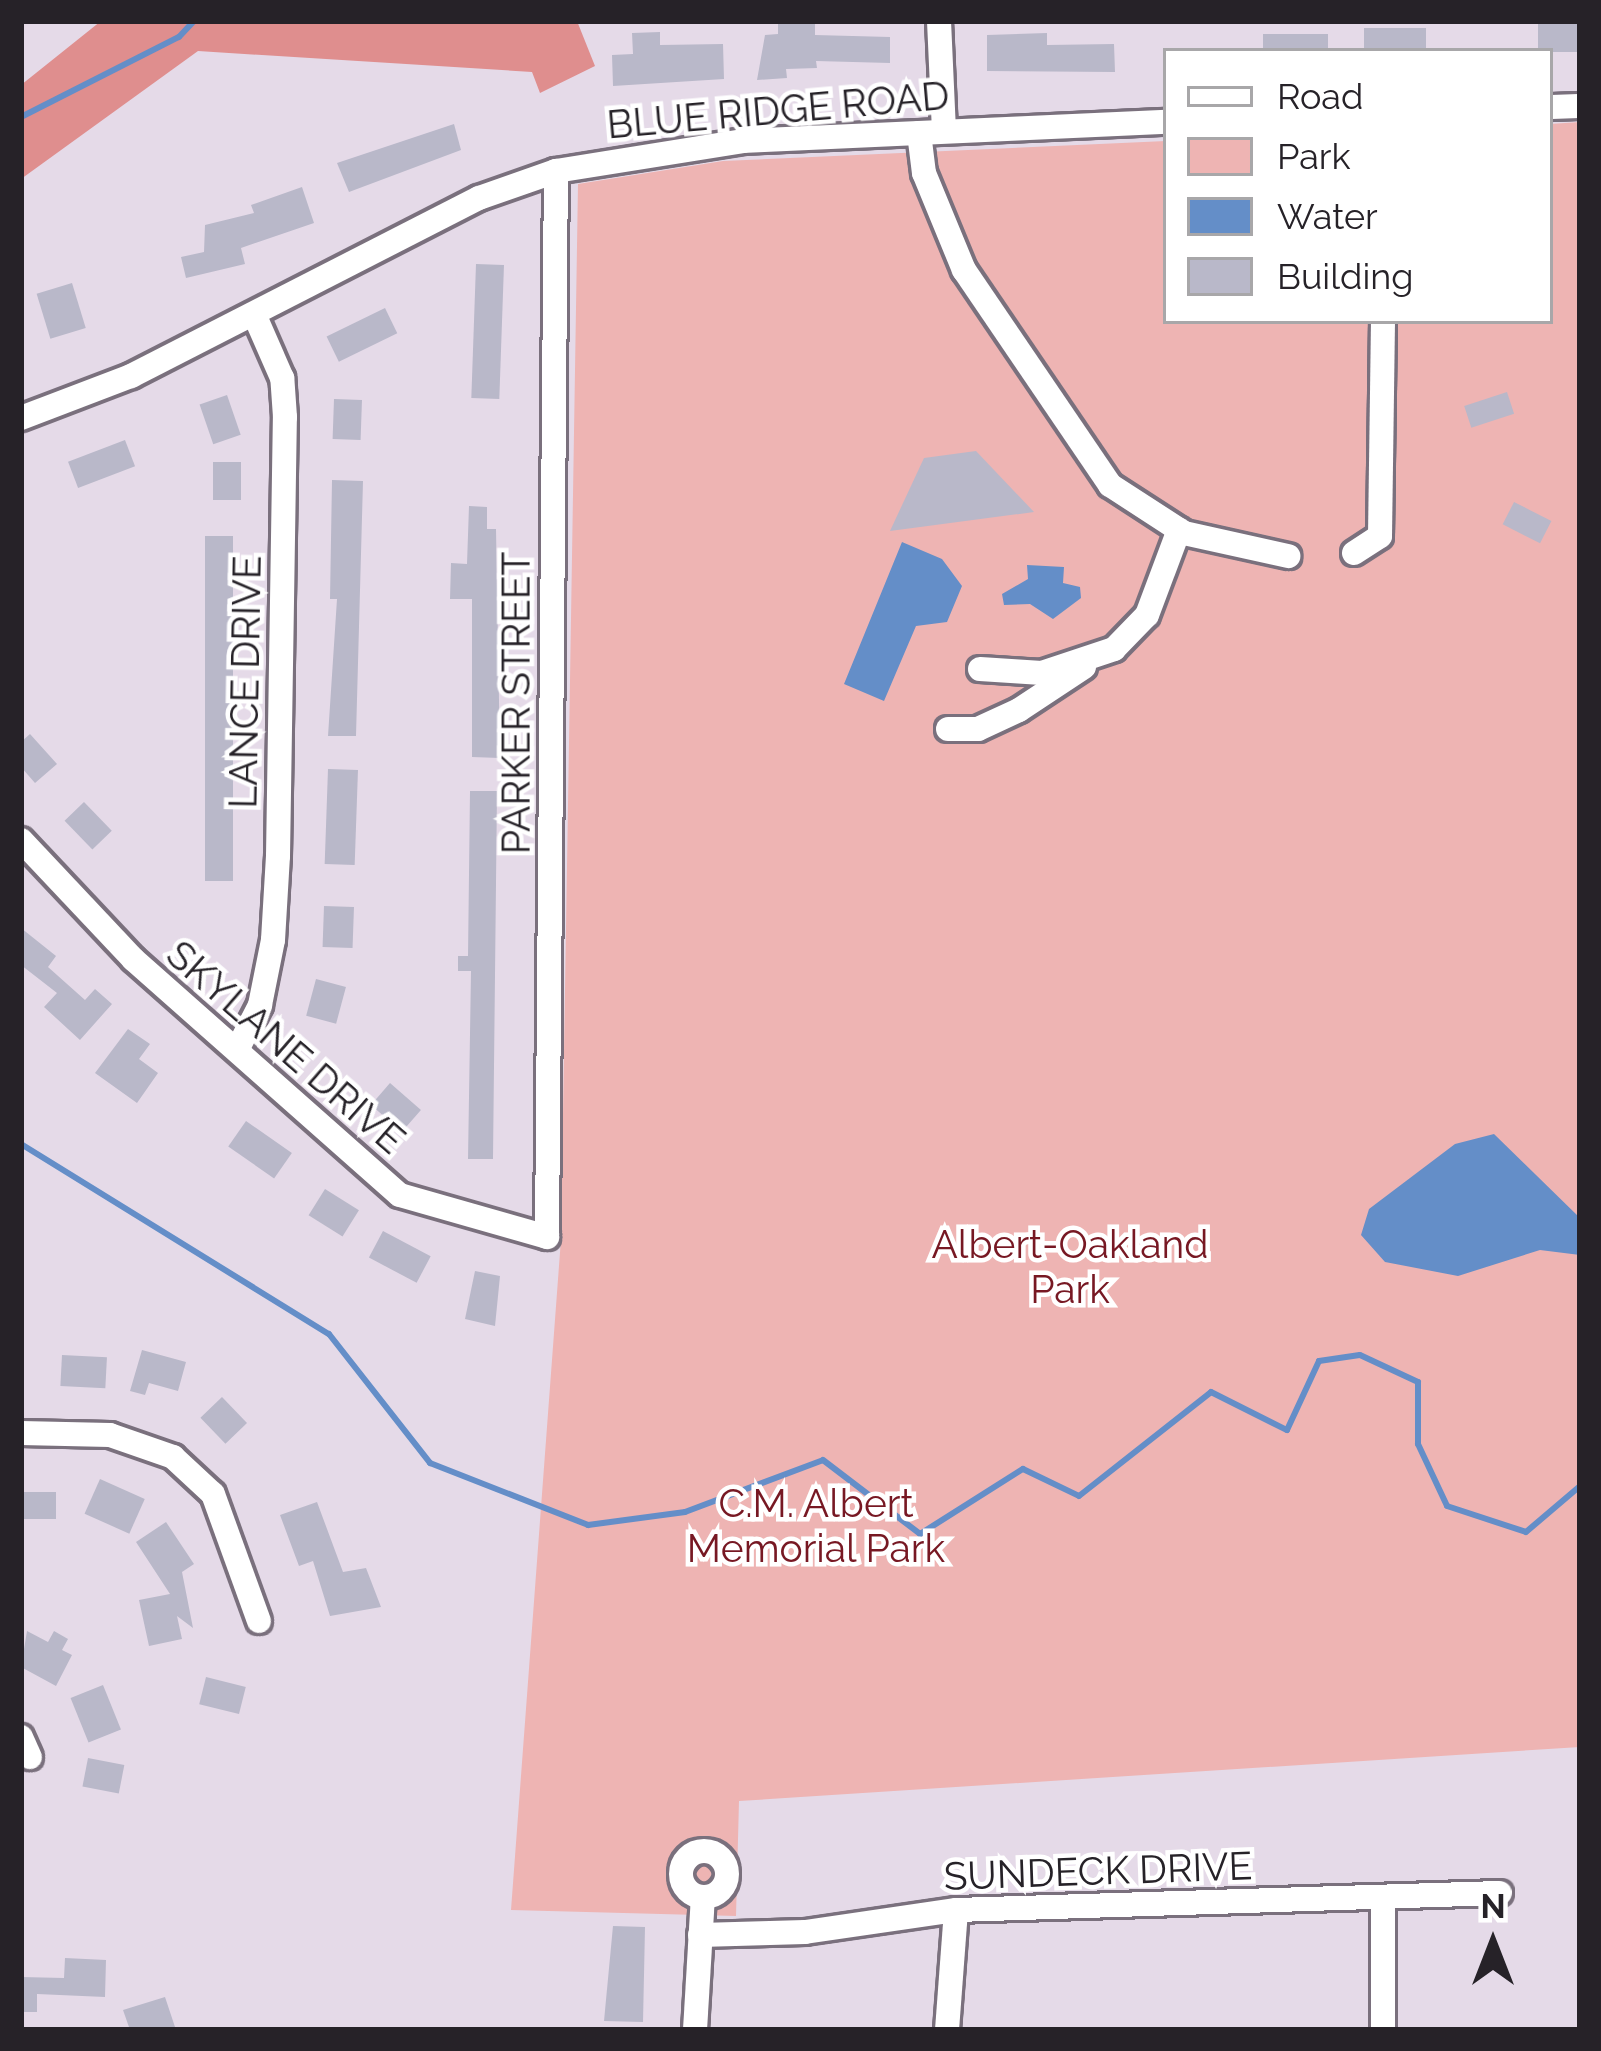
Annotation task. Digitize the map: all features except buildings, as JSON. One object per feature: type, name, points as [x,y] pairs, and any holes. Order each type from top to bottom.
[{"type":"street","points":[[939,21],[924,172],[964,270],[1013,352],[1109,485],[1179,530],[1288,556]]},
{"type":"street","name":"BLUE RIDGE ROAD","points":[[21,418],[131,376],[479,198],[556,171],[670,148],[1163,122]]},
{"type":"street","name":"PARKER STREET","points":[[548,1237],[556,171]]},
{"type":"street","name":"LANCE DRIVE","points":[[237,1050],[264,984],[278,856],[285,417],[282,379],[254,314]]},
{"type":"street","points":[[1354,553],[1381,536],[1383,324]]},
{"type":"street","points":[[948,729],[978,729],[1019,710],[1114,649],[1147,615],[1179,530]]},
{"type":"street","points":[[980,669],[1011,673],[1086,664]]},
{"type":"street","points":[[1011,673],[1010,701],[1019,710]]},
{"type":"street","name":"SKYLANE DRIVE","points":[[21,840],[133,959],[400,1195],[548,1237]]},
{"type":"street","points":[[21,1433],[110,1435],[173,1457],[213,1493],[259,1621]]},
{"type":"street","name":"SUNDECK DRIVE","points":[[700,1935],[805,1932],[956,1910],[1500,1893]]},
{"type":"street","points":[[695,2030],[703,1897]]},
{"type":"street","points":[[1383,1897],[1384,2030]]},
{"type":"street","points":[[947,2030],[956,1910]]},
{"type":"green space","name":"Albert-Oakland Park","points":[[1580,122],[1580,1747],[739,1801],[736,1916],[511,1910],[561,1239],[578,184],[723,161],[1163,141],[1163,324],[1553,324],[1553,124]]},
{"type":"shaded area","points":[[101,21],[577,21],[595,66],[540,93],[532,72],[198,51],[21,179],[21,85]]},
{"type":"water","points":[[902,542],[942,559],[962,586],[947,622],[916,626],[884,701],[844,684]]},
{"type":"water","points":[[1027,565],[1064,567],[1063,583],[1080,587],[1081,598],[1053,619],[1030,604],[1004,605],[1002,594],[1028,579]]},
{"type":"water","points":[[1494,1134],[1580,1218],[1580,1255],[1540,1250],[1458,1276],[1385,1262],[1361,1235],[1369,1209],[1455,1144]]},
{"type":"waterway","points":[[21,117],[179,37],[194,21]]},
{"type":"waterway","points":[[21,1144],[329,1334],[430,1463],[588,1525],[685,1512],[823,1460],[920,1534],[1023,1469],[1079,1496],[1211,1392],[1287,1430],[1319,1361],[1360,1355],[1418,1382],[1418,1444],[1447,1506],[1526,1532],[1580,1486]]},
{"type":"park label","name":"C.M. Albert Memorial Park","points":[[816,1526]]}]
